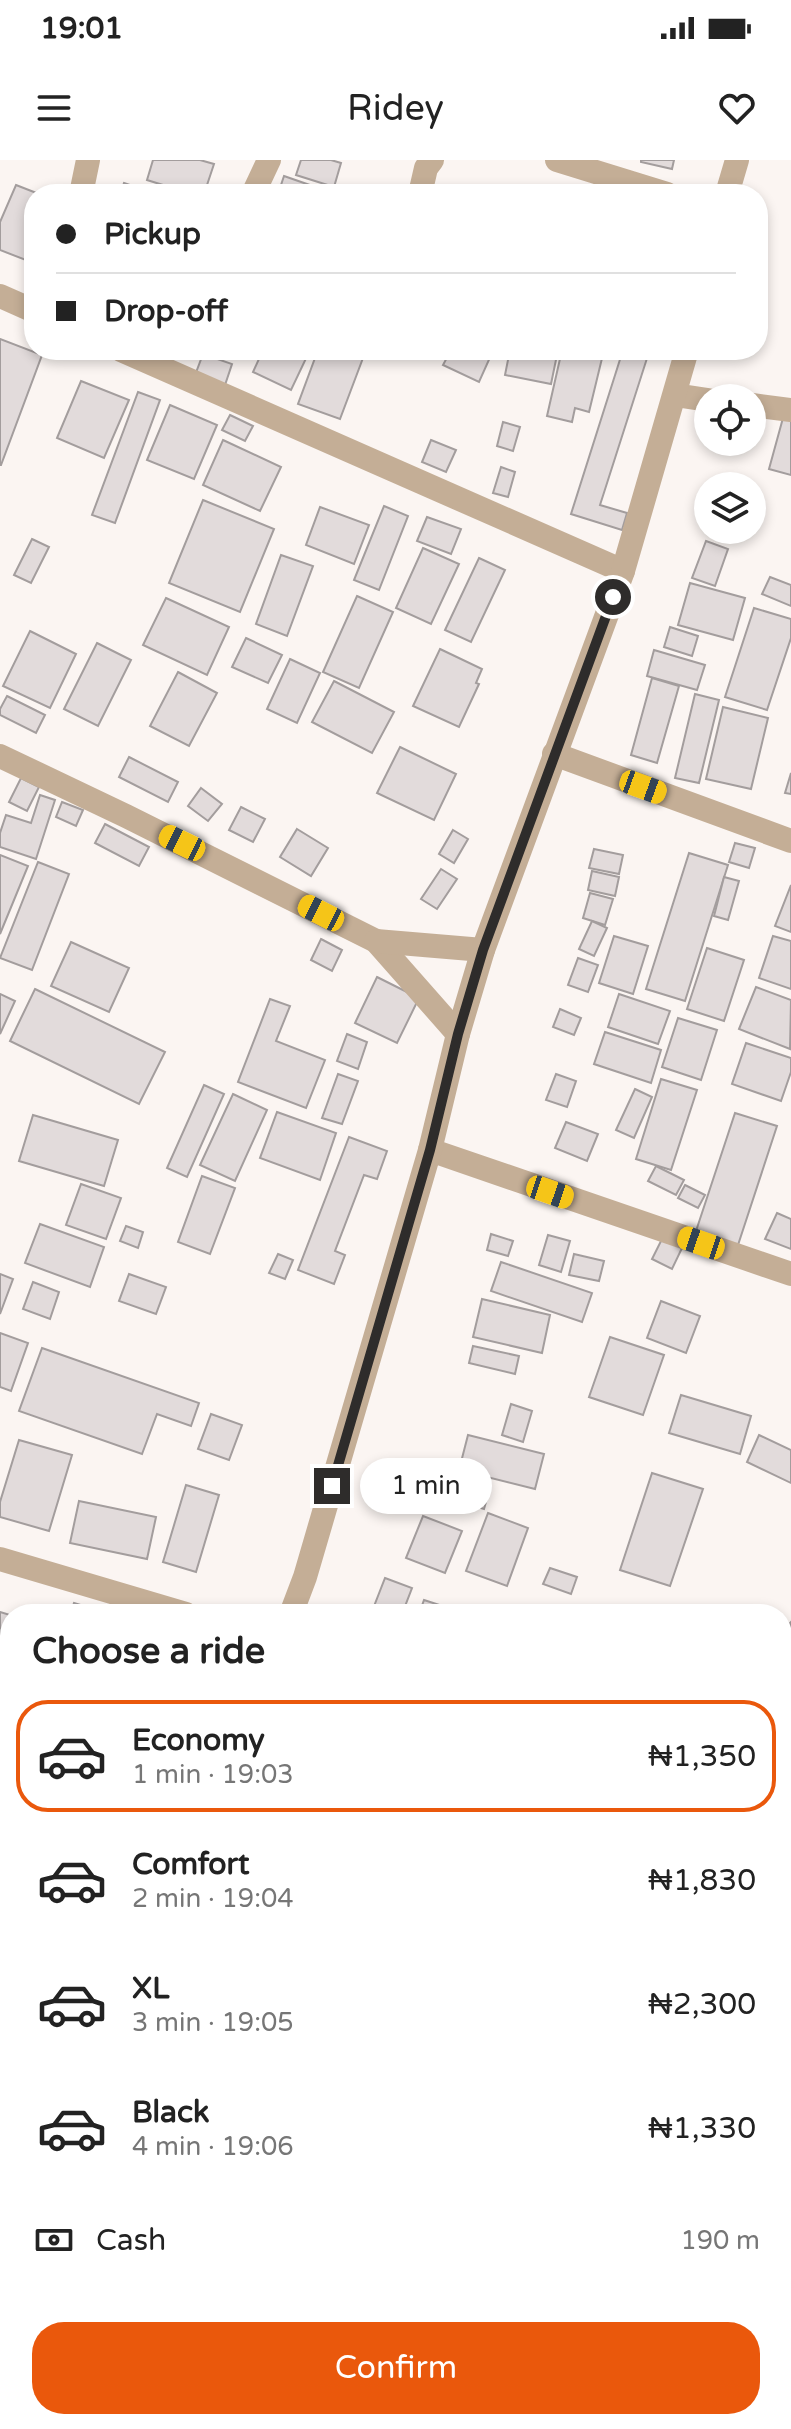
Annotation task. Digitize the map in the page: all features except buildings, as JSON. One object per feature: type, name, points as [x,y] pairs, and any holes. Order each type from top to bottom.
[{"type":"street","points":[[83,184],[88,160]]},
{"type":"street","points":[[258,184],[269,160]]},
{"type":"street","points":[[422,184],[426,168],[432,160]]},
{"type":"street","points":[[557,160],[635,184]]},
{"type":"street","points":[[730,184],[737,160]]},
{"type":"street","points":[[0,296],[24,307]]},
{"type":"street","points":[[174,360],[623,571]]},
{"type":"street","points":[[295,1604],[430,1150],[458,1034],[483,950],[623,571],[684,360]]},
{"type":"street","points":[[675,395],[694,398]]},
{"type":"street","points":[[766,407],[791,410]]},
{"type":"street","points":[[554,754],[791,841]]},
{"type":"street","points":[[0,756],[376,941],[483,950]]},
{"type":"street","points":[[376,941],[458,1034]]},
{"type":"street","points":[[430,1150],[791,1274]]},
{"type":"street","points":[[0,1559],[152,1604]]},
{"type":"route","points":[[332,1486],[430,1150],[458,1034],[483,950],[613,597]]}]
